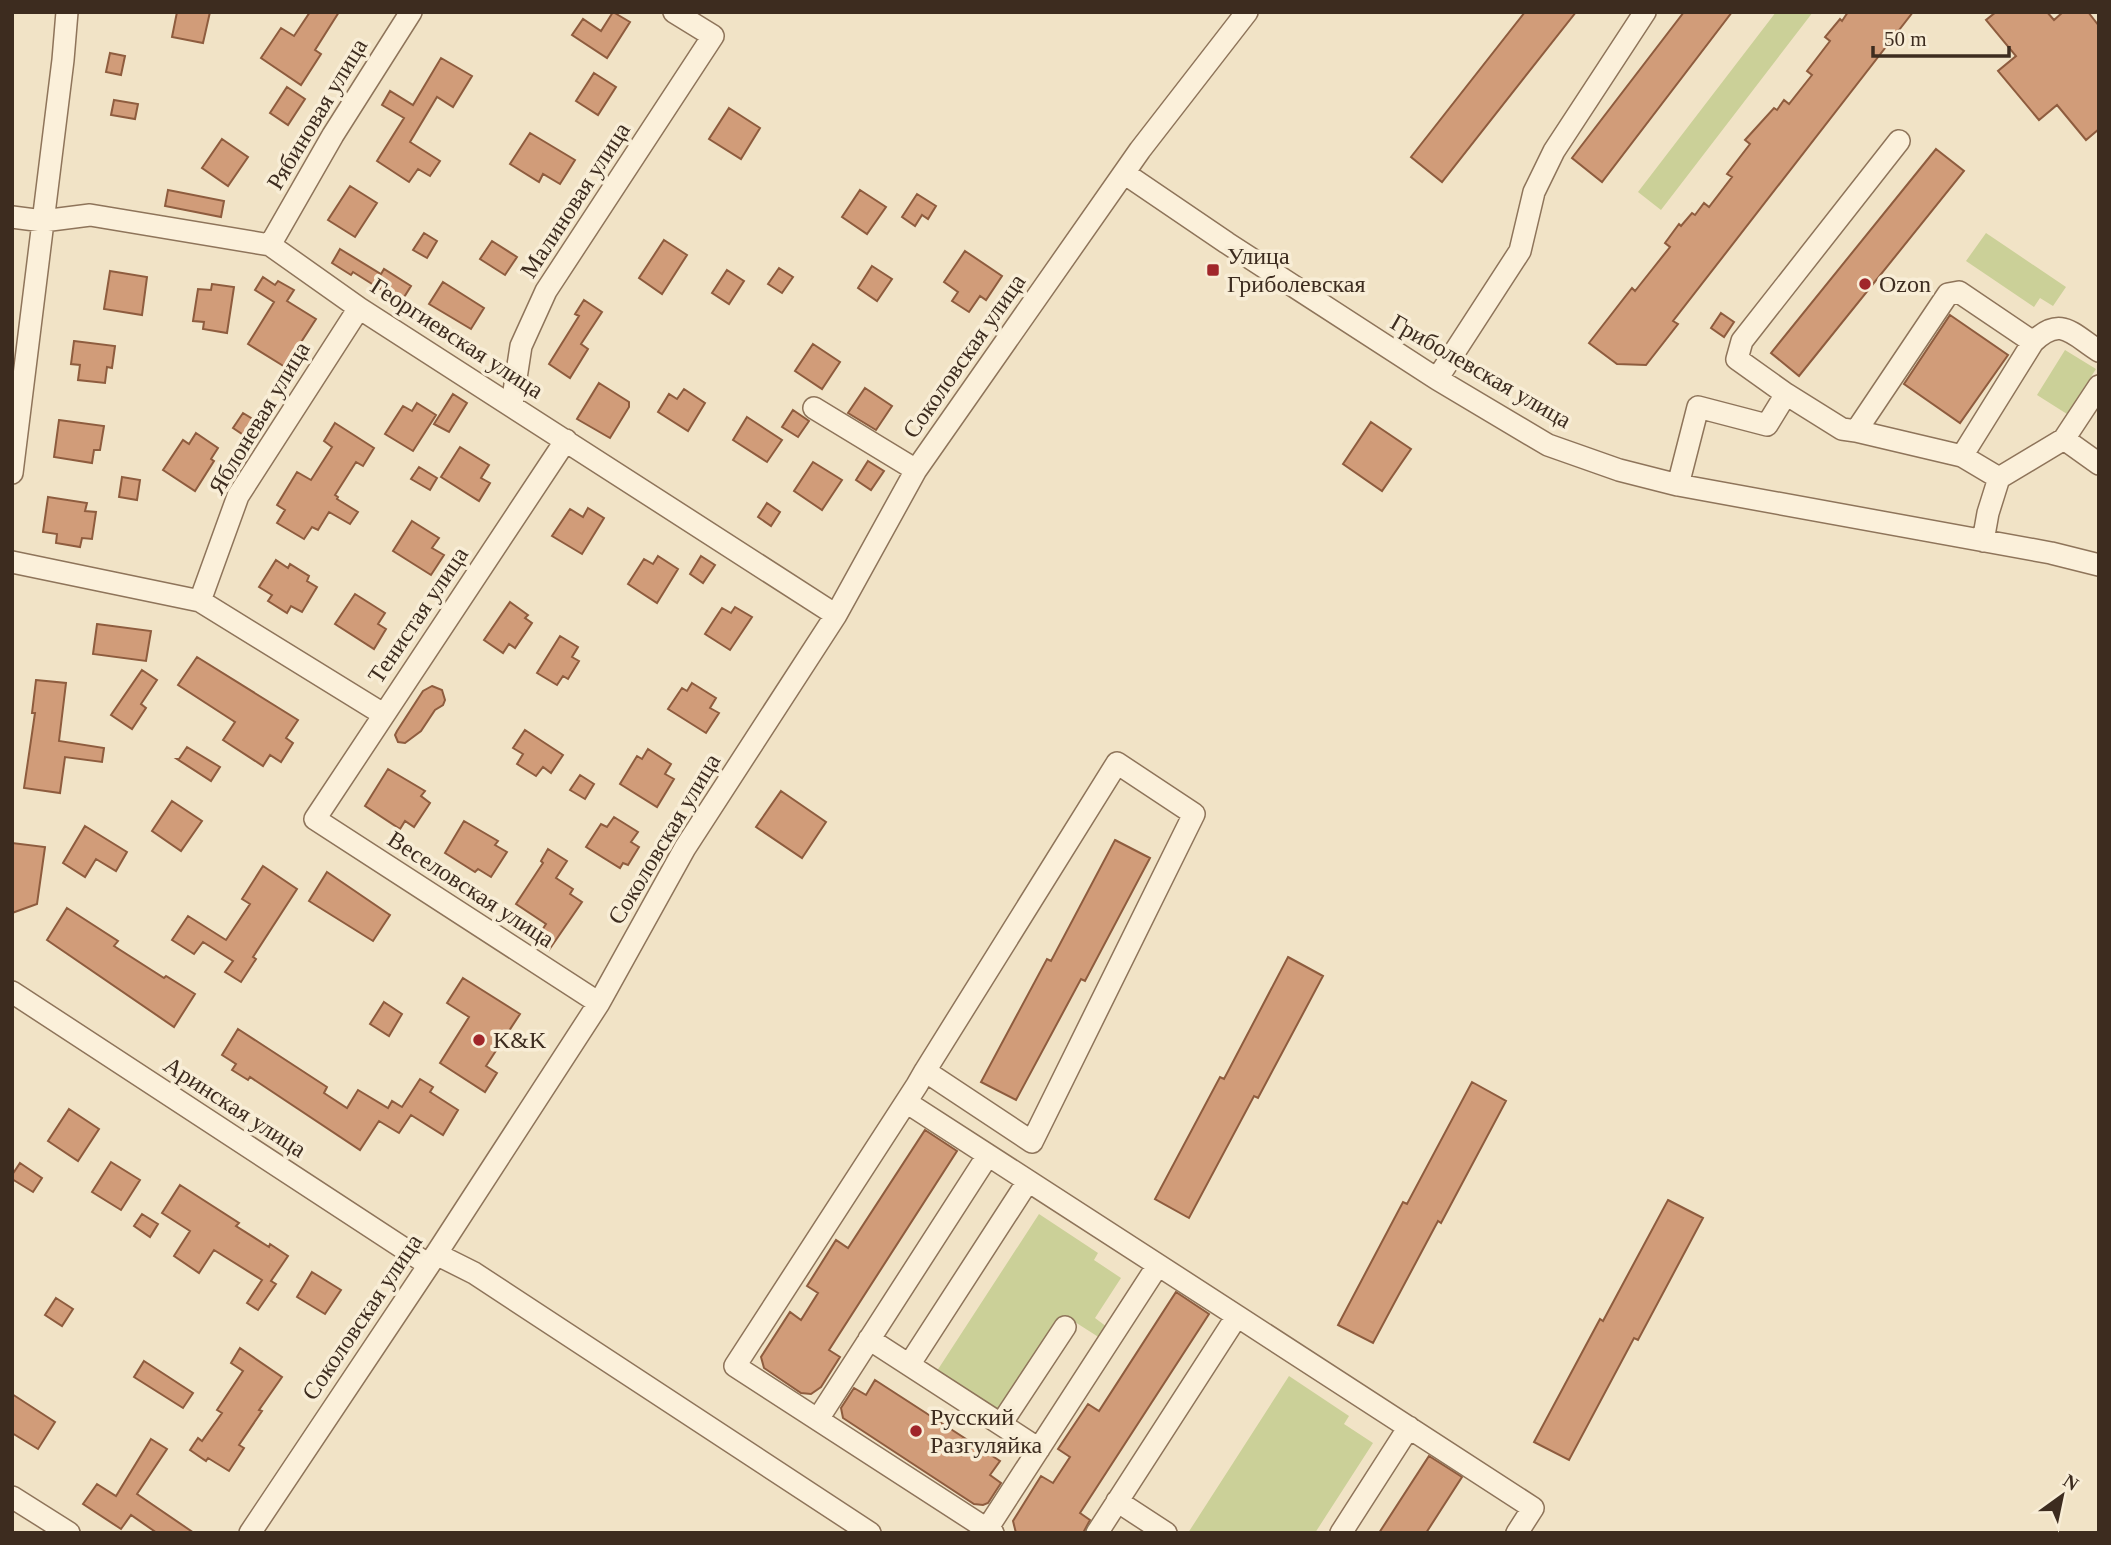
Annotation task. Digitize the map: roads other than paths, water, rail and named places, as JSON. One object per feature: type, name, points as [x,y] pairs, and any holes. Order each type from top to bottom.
[{"type":"street","points":[[12,473],[67,12]]},
{"type":"street","name":"Рябиновая улица","points":[[270,245],[333,135],[411,12]]},
{"type":"street","name":"Малиновая улица","points":[[512,404],[521,346],[546,291],[713,36],[674,12]]},
{"type":"street","name":"Соколовская улица","points":[[250,1533],[599,1003],[685,848],[836,615],[916,470],[1124,173],[1247,12]]},
{"type":"street","points":[[1437,379],[1520,251],[1534,192],[1554,151],[1645,12]]},
{"type":"street","points":[[1899,141],[1742,341],[1737,359],[1786,394],[1843,429],[1962,456],[1999,478]]},
{"type":"street","name":"Гриболевская улица","points":[[1124,173],[1437,379],[1548,445],[1619,470],[1678,485],[2051,553],[2099,565]]},
{"type":"street","name":"Георгиевская улица","points":[[12,217],[43,221],[90,215],[270,245],[359,308],[836,615]]},
{"type":"street","points":[[1856,431],[1948,294],[1959,292],[2034,342]]},
{"type":"street","name":"Яблоневая улица","points":[[200,601],[238,496],[359,308]]},
{"type":"street","points":[[1962,456],[2034,342],[2053,327],[2062,327],[2099,351]]},
{"type":"street","points":[[1983,541],[1999,478],[2064,439],[2099,386]]},
{"type":"street","points":[[1678,485],[1698,407],[1767,425],[1786,394]]},
{"type":"street","points":[[814,408],[916,470]]},
{"type":"street","points":[[2064,439],[2099,464]]},
{"type":"street","name":"Тенистая улица","points":[[315,819],[565,440]]},
{"type":"street","points":[[12,562],[200,601],[383,714]]},
{"type":"street","points":[[925,1072],[1032,1142],[1194,814],[1117,763],[906,1102],[735,1366],[990,1531],[1039,1449],[1158,1265]]},
{"type":"street","name":"Веселовская улица","points":[[315,819],[599,1003]]},
{"type":"street","name":"Аринская улица","points":[[12,992],[432,1259],[474,1273],[870,1533]]},
{"type":"street","points":[[906,1102],[1533,1508],[1517,1533]]},
{"type":"street","points":[[818,1419],[989,1155]]},
{"type":"street","points":[[909,1365],[1028,1181]]},
{"type":"street","points":[[1097,1533],[1237,1316]]},
{"type":"street","points":[[1001,1424],[1065,1327]]},
{"type":"street","points":[[869,1339],[1039,1449]]},
{"type":"street","points":[[1341,1533],[1409,1427]]},
{"type":"street","points":[[12,1497],[69,1533]]},
{"type":"street","points":[[1117,1501],[1167,1533]]},
{"type":"place","name":"Улица Гриболевская","points":[[1213,270]]},
{"type":"place","name":"Ozon","points":[[1865,284]]},
{"type":"place","name":"K&K","points":[[479,1040]]},
{"type":"place","name":"Русский Разгуляйка","points":[[916,1431]]}]
